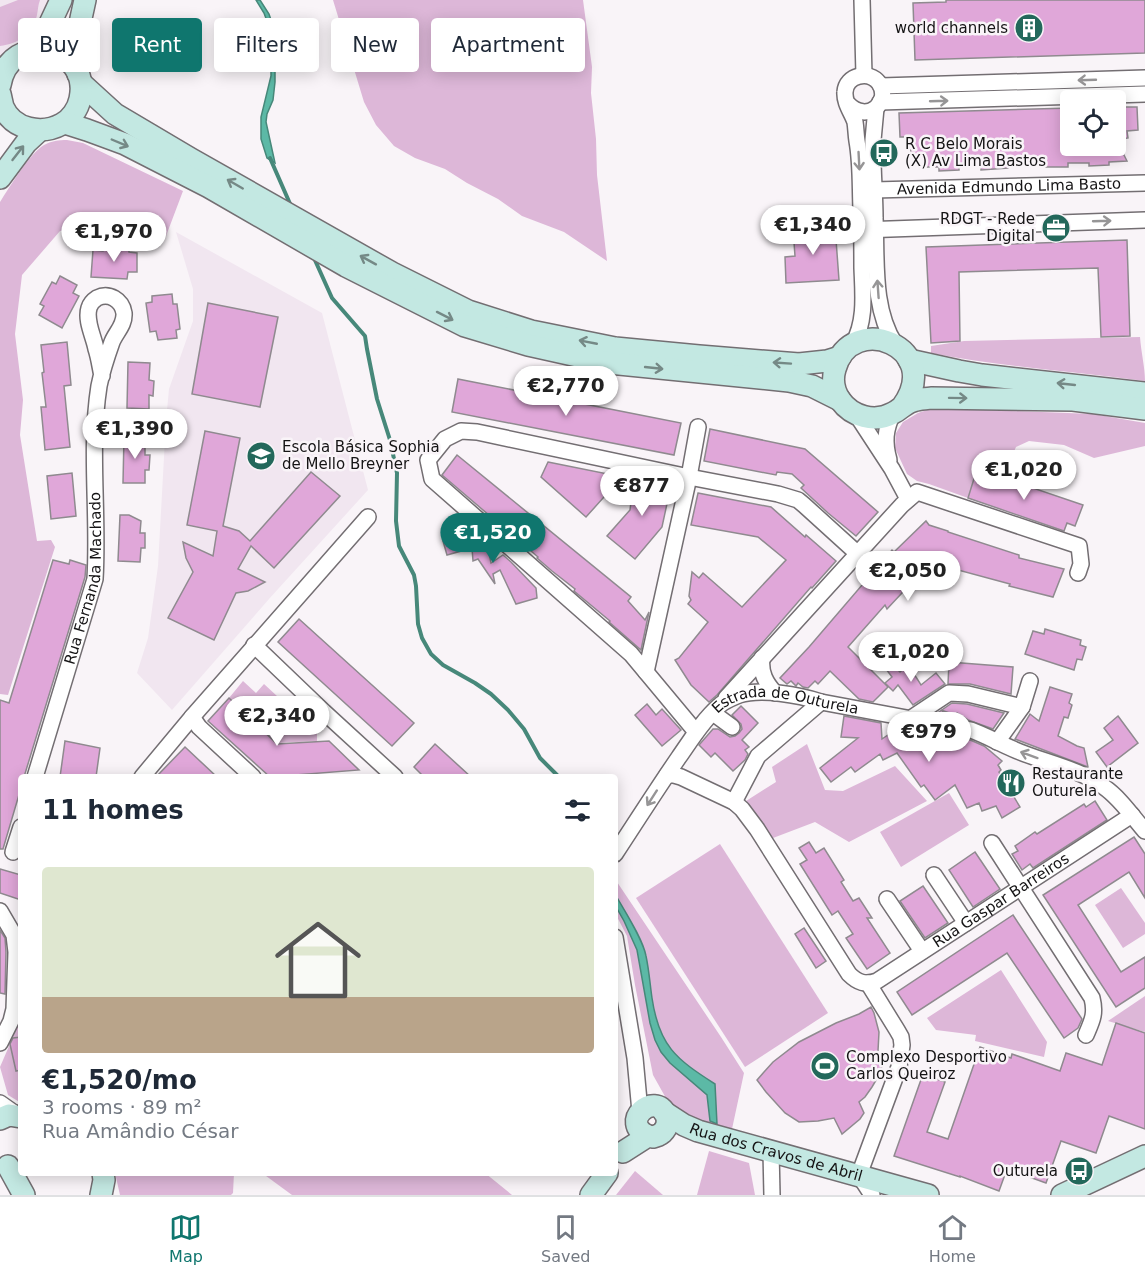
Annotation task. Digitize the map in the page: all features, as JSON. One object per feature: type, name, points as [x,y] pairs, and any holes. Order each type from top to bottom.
[{"type":"street","points":[[47,18],[61,0]]},
{"type":"street","points":[[18,55],[11,61],[2,76],[1,100],[4,109],[12,120],[25,128],[39,131],[52,129],[65,123],[73,115],[80,102],[82,91],[76,45],[85,0]]},
{"type":"street","points":[[862,0],[864,75]]},
{"type":"street","points":[[77,72],[80,79],[115,114],[191,159],[392,273],[468,311],[531,331],[615,348],[799,364],[827,361],[863,340],[885,340],[902,352],[959,371],[1145,393]]},
{"type":"street","points":[[892,469],[887,455],[887,427],[897,410],[909,397],[913,385],[913,372],[889,335],[879,302],[876,259],[869,230],[855,122],[845,93],[853,78],[864,75],[874,78],[882,91],[873,138],[874,190],[869,230],[863,309],[859,334],[834,374],[834,383],[840,400],[856,414],[868,418],[881,418],[897,410],[912,401],[931,398],[1072,400],[1145,409]]},
{"type":"street","points":[[880,86],[1145,78]]},
{"type":"street","points":[[848,104],[858,112],[865,113],[878,105],[1145,94]]},
{"type":"street","points":[[65,123],[125,144],[209,187],[346,266],[465,326],[528,345],[609,363],[789,381],[812,386],[840,400]]},
{"type":"street","points":[[0,178],[39,131]]},
{"type":"street","name":"Avenida Edmundo Lima Basto","points":[[874,190],[1145,183]]},
{"type":"street","points":[[869,230],[1145,220]]},
{"type":"street","name":"Rua Fernanda Machado","points":[[36,774],[95,579],[97,552],[94,448],[98,395],[102,376]]},
{"type":"street","points":[[856,414],[892,469],[908,499]]},
{"type":"street","points":[[646,672],[698,427]]},
{"type":"street","points":[[696,732],[631,654],[432,479],[428,460],[445,439],[461,431],[477,432],[778,494],[798,500],[858,554]]},
{"type":"street","points":[[732,727],[716,708],[736,689],[908,499],[917,492],[1079,546],[1081,564],[1078,573]]},
{"type":"street","points":[[144,774],[254,645],[368,517]]},
{"type":"street","points":[[254,645],[392,774]]},
{"type":"street","points":[[762,658],[764,678],[775,693]]},
{"type":"street","points":[[997,741],[1022,707],[1030,681]]},
{"type":"street","name":"Estrada de Outurela","points":[[618,849],[696,732],[716,708],[741,694],[753,692],[810,699],[971,730],[1103,786],[1114,795],[1145,831]]},
{"type":"street","points":[[910,719],[949,693],[968,694],[1022,707]]},
{"type":"street","points":[[734,802],[758,756],[821,702]]},
{"type":"street","points":[[192,717],[199,727],[250,774]]},
{"type":"street","points":[[667,775],[681,777],[734,802],[742,809],[849,974],[858,981],[868,983],[901,1037],[902,1046],[898,1067],[859,1175],[872,1195]]},
{"type":"street","name":"Rua Gaspar Barreiros","points":[[868,983],[877,981],[1132,815]]},
{"type":"street","points":[[11,852],[18,834]]},
{"type":"street","points":[[992,843],[1092,998],[1095,1008],[1094,1015],[1086,1035]]},
{"type":"street","points":[[934,875],[966,923]]},
{"type":"street","points":[[887,899],[922,951]]},
{"type":"street","points":[[0,911],[14,935],[16,952],[14,1009],[0,1043]]},
{"type":"street","points":[[618,955],[647,1127]]},
{"type":"street","points":[[635,1058],[652,1099],[667,1120],[665,1129],[647,1127]]},
{"type":"street","name":"Rua dos Cravos de Abril","points":[[662,1110],[684,1125],[698,1131],[928,1195]]},
{"type":"street","points":[[647,1127],[698,1131]]},
{"type":"street","points":[[619,1157],[647,1127]]},
{"type":"street","points":[[771,1151],[772,1195]]},
{"type":"street","points":[[1062,1195],[1145,1156]]},
{"type":"street","points":[[10,1164],[24,1195]]},
{"type":"street","points":[[30,1176],[31,1195]]},
{"type":"street","points":[[101,1195],[103,1176]]},
{"type":"street","points":[[591,1195],[605,1176]]},
{"type":"shaded area","points":[[0,0],[76,0],[57,18],[18,18],[18,56],[0,73]]},
{"type":"shaded area","points":[[18,0],[40,0],[36,18],[18,18],[18,40],[0,46],[0,7]]},
{"type":"shaded area","points":[[256,0],[260,0],[270,18],[266,18]]},
{"type":"shaded area","points":[[333,0],[583,0],[592,67],[591,93],[597,175],[607,261],[564,232],[522,216],[498,199],[445,169],[415,158],[394,146],[376,125],[364,102],[355,72],[419,72],[419,18],[338,18]]},
{"type":"shaded area","points":[[271,72],[275,72],[273,100],[266,122],[275,163],[267,158],[261,139],[261,117]]},
{"type":"shaded area","points":[[67,140],[83,143],[183,191],[166,236],[120,221],[60,231],[22,275],[15,334],[23,400],[20,435],[37,541],[51,540],[55,547],[8,695],[0,694],[0,202],[20,171],[38,149],[49,143]]},
{"type":"shaded area","name":"Escola Básica Sophia de Mello Breyner","points":[[176,232],[322,313],[368,490],[172,710],[137,673],[148,638],[158,566],[169,389],[193,321],[193,289]]},
{"type":"shaded area","points":[[1140,337],[1145,381],[984,362],[931,353],[931,346],[964,341]]},
{"type":"shaded area","points":[[933,408],[1093,414],[1145,423],[1145,446],[1094,458],[1064,445],[1029,441],[1016,447],[1005,472],[984,466],[981,471],[977,469],[968,498],[917,481],[907,474],[895,448],[896,433],[903,422],[918,413]]},
{"type":"shaded area","points":[[243,681],[256,693],[264,684],[317,733],[317,741],[277,743],[229,698]]},
{"type":"shaded area","points":[[807,744],[825,790],[843,791],[895,766],[927,801],[849,842],[815,822],[773,838],[746,801],[776,782],[772,767]]},
{"type":"shaded area","points":[[949,793],[969,825],[901,867],[880,832]]},
{"type":"shaded area","points":[[720,844],[828,1013],[745,1067],[636,898]]},
{"type":"shaded area","points":[[618,883],[744,1073],[732,1129],[702,1121],[675,1108],[667,1100],[653,1075],[627,936],[618,919]]},
{"type":"shaded area","points":[[1121,888],[1145,923],[1145,934],[1123,948],[1095,905]]},
{"type":"shaded area","points":[[618,899],[644,949],[659,1028],[672,1050],[680,1058],[715,1084],[717,1124],[710,1121],[707,1095],[670,1063],[655,1040],[637,950],[618,910]]},
{"type":"shaded area","points":[[1001,970],[1047,1042],[1044,1057],[975,1041],[976,1035],[936,1030],[927,1018]]},
{"type":"shaded area","points":[[1145,996],[1145,1032],[1108,1021]]},
{"type":"shaded area","points":[[18,1021],[18,1101],[8,1095],[0,1067]]},
{"type":"shaded area","points":[[709,1151],[749,1163],[755,1195],[697,1195]]},
{"type":"shaded area","points":[[635,1171],[663,1195],[616,1195]]},
{"type":"shaded area","points":[[116,1176],[234,1176],[231,1195],[120,1195]]},
{"type":"shaded area","points":[[266,1176],[489,1176],[512,1195],[292,1195]]},
{"type":"building","name":"world channels","points":[[946,0],[1145,0],[1145,53],[915,60],[913,3],[946,2]]},
{"type":"building","points":[[1126,107],[1137,107],[1138,130],[1127,131],[1128,138],[1126,138]]},
{"type":"building","points":[[1060,108],[1060,156],[1124,156],[1127,161],[1089,166],[1089,163],[1068,163],[1068,167],[1040,167],[1040,164],[1008,165],[1008,168],[981,170],[981,166],[959,166],[959,170],[939,171],[939,167],[924,167],[926,155],[911,156],[910,137],[900,137],[899,113]]},
{"type":"building","points":[[835,226],[839,280],[786,283],[785,257],[795,256],[793,229]]},
{"type":"building","points":[[1127,240],[1130,336],[1101,337],[1098,268],[959,272],[960,341],[931,343],[926,247]]},
{"type":"building","points":[[104,247],[129,248],[129,252],[137,253],[137,272],[128,272],[127,279],[91,277],[93,250],[103,251]]},
{"type":"building","points":[[60,276],[77,285],[73,293],[79,296],[62,328],[39,315],[44,306],[40,304],[52,282],[56,284]]},
{"type":"building","points":[[172,294],[173,304],[177,304],[180,329],[176,330],[177,338],[158,340],[156,331],[150,332],[146,303],[152,302],[152,296]]},
{"type":"building","points":[[208,303],[278,317],[260,407],[192,394]]},
{"type":"building","points":[[67,342],[71,385],[64,386],[70,447],[45,450],[41,407],[46,407],[41,345]]},
{"type":"building","points":[[128,362],[150,363],[149,380],[154,381],[153,396],[149,395],[149,409],[127,408]]},
{"type":"building","points":[[458,379],[681,423],[674,455],[452,412]]},
{"type":"building","points":[[710,429],[805,449],[878,512],[856,536],[801,488],[804,485],[792,474],[777,472],[776,475],[704,461]]},
{"type":"building","points":[[205,431],[240,438],[223,526],[239,531],[250,541],[311,472],[340,496],[274,568],[251,546],[238,569],[265,582],[248,591],[236,593],[214,640],[168,618],[193,572],[186,558],[183,542],[213,556],[217,531],[187,525]]},
{"type":"building","points":[[124,437],[145,437],[145,455],[150,455],[149,470],[145,470],[145,483],[123,483]]},
{"type":"building","points":[[457,455],[631,597],[628,601],[645,620],[649,612],[641,650],[574,591],[575,589],[442,475]]},
{"type":"building","points":[[548,462],[608,474],[604,497],[586,517],[541,477]]},
{"type":"building","points":[[977,469],[1083,505],[1075,526],[1067,523],[1064,531],[968,498]]},
{"type":"building","points":[[72,473],[76,516],[51,519],[47,476]]},
{"type":"building","points":[[634,478],[671,485],[662,527],[635,559],[607,536],[630,510]]},
{"type":"building","points":[[698,493],[771,507],[836,561],[709,702],[691,685],[675,660],[708,622],[688,604],[691,600],[689,596],[692,572],[699,578],[703,573],[742,607],[786,560],[758,537],[691,525]]},
{"type":"building","points":[[120,515],[129,515],[141,521],[140,533],[145,533],[145,548],[141,548],[140,562],[118,561]]},
{"type":"building","points":[[926,521],[929,525],[948,532],[1019,555],[1019,558],[1064,569],[1053,597],[925,561],[912,574],[916,578],[887,609],[885,605],[848,647],[888,687],[873,702],[859,699],[830,671],[818,684],[815,681],[808,688],[798,683],[796,686],[791,681],[787,684],[780,678],[892,550],[894,552]]},
{"type":"building","points":[[456,524],[486,539],[491,563],[503,555],[536,588],[537,598],[516,604],[500,570],[493,574],[495,584],[478,559],[473,561],[472,548],[447,555],[443,541],[459,537]]},
{"type":"building","points":[[53,560],[69,564],[70,560],[86,565],[85,577],[25,774],[18,774],[18,798],[3,849],[0,849],[0,700],[9,703]]},
{"type":"building","points":[[299,619],[414,723],[392,746],[278,642]]},
{"type":"building","points":[[1045,629],[1081,640],[1080,645],[1086,647],[1082,660],[1077,659],[1074,670],[1025,654],[1033,631],[1044,634]]},
{"type":"building","points":[[885,657],[900,672],[906,666],[921,685],[936,673],[945,684],[913,705],[898,685],[893,691],[885,683],[892,677],[880,661]]},
{"type":"building","points":[[949,662],[1013,667],[1011,694],[970,684],[948,684]]},
{"type":"building","points":[[1050,687],[1072,694],[1069,703],[1072,705],[1068,718],[1064,717],[1058,736],[1084,748],[1088,767],[1015,739],[1030,714],[1039,721]]},
{"type":"building","points":[[229,698],[277,744],[329,741],[359,770],[267,774],[208,721]]},
{"type":"building","points":[[952,703],[967,704],[1004,713],[993,729],[968,720],[957,713],[955,715],[942,710]]},
{"type":"building","points":[[647,704],[656,715],[662,709],[681,730],[662,746],[635,715]]},
{"type":"building","points":[[741,706],[758,723],[742,740],[749,747],[745,750],[748,754],[733,771],[715,753],[711,757],[699,745],[713,729],[718,729],[730,737],[739,733],[742,729],[741,724],[732,715]]},
{"type":"building","points":[[941,710],[948,716],[936,714]]},
{"type":"building","points":[[844,716],[881,723],[882,739],[898,728],[901,732],[906,728],[968,739],[984,746],[1002,761],[998,765],[1001,770],[999,772],[1020,807],[1002,818],[996,806],[982,811],[979,803],[967,808],[955,785],[935,800],[924,785],[921,787],[897,753],[883,760],[880,754],[855,772],[851,767],[831,782],[820,768],[858,738],[841,737]]},
{"type":"building","points":[[1118,716],[1138,743],[1107,767],[1096,752],[1113,740],[1104,728]]},
{"type":"building","points":[[65,741],[100,748],[96,774],[60,774]]},
{"type":"building","points":[[435,744],[468,774],[421,774],[414,767]]},
{"type":"building","points":[[185,747],[214,774],[159,774]]},
{"type":"building","points":[[1095,801],[1107,820],[1033,868],[1030,864],[1022,870],[1012,854],[1018,851],[1015,846],[1084,804],[1086,807]]},
{"type":"building","points":[[1134,837],[1145,854],[1145,898],[1129,872],[1078,905],[1121,972],[1145,957],[1145,988],[1116,1007],[1043,895]]},
{"type":"building","points":[[809,842],[816,853],[824,848],[844,880],[841,882],[853,901],[859,898],[872,918],[867,918],[890,953],[867,969],[846,938],[853,934],[838,911],[832,915],[800,864],[807,860],[799,848]]},
{"type":"building","points":[[975,852],[1000,889],[973,907],[949,870]]},
{"type":"building","points":[[0,869],[18,874],[18,899],[0,893]]},
{"type":"building","points":[[923,886],[948,923],[925,938],[900,901]]},
{"type":"building","points":[[1013,915],[1082,1019],[1078,1028],[1064,1038],[1007,953],[912,1015],[897,992]]},
{"type":"building","points":[[804,928],[826,961],[816,968],[795,934]]},
{"type":"building","points":[[0,930],[5,938],[5,994],[0,993]]},
{"type":"building","name":"Complexo Desportivo Carlos Queiroz","points":[[871,1007],[879,1032],[878,1051],[882,1070],[865,1097],[859,1102],[864,1113],[860,1119],[842,1134],[834,1118],[799,1122],[785,1113],[757,1080],[773,1062],[799,1042]]},
{"type":"building","points":[[1116,1023],[1145,1033],[1145,1129],[1109,1116],[1096,1153],[1061,1141],[1046,1183],[1007,1169],[999,1191],[960,1176],[894,1156],[923,1074],[945,1082],[927,1132],[948,1139],[980,1047],[1011,1058],[1012,1054],[1060,1071],[1066,1053],[1102,1065]]},
{"type":"building","points":[[18,1037],[18,1071],[16,1071],[10,1044],[13,1038]]},
{"type":"waterway","points":[[270,158],[291,206]]},
{"type":"waterway","points":[[314,258],[332,298],[365,336],[377,399],[390,440],[397,473],[396,521],[399,546],[414,575],[418,624],[422,638],[431,654],[443,665],[491,694],[508,710],[524,729],[540,758],[556,774]]},
{"type":"place","name":"world channels","points":[[1029,28]]},
{"type":"place","name":"R C Belo Morais (X) Av Lima Bastos","points":[[884,153]]},
{"type":"place","name":"RDGT - Rede Digital","points":[[1056,228]]},
{"type":"place","name":"Escola Básica Sophia de Mello Breyner","points":[[261,456]]},
{"type":"place","name":"Restaurante Outurela","points":[[1011,783]]},
{"type":"place","name":"Complexo Desportivo Carlos Queiroz","points":[[825,1066]]},
{"type":"place","name":"Outurela","points":[[1079,1171]]}]
